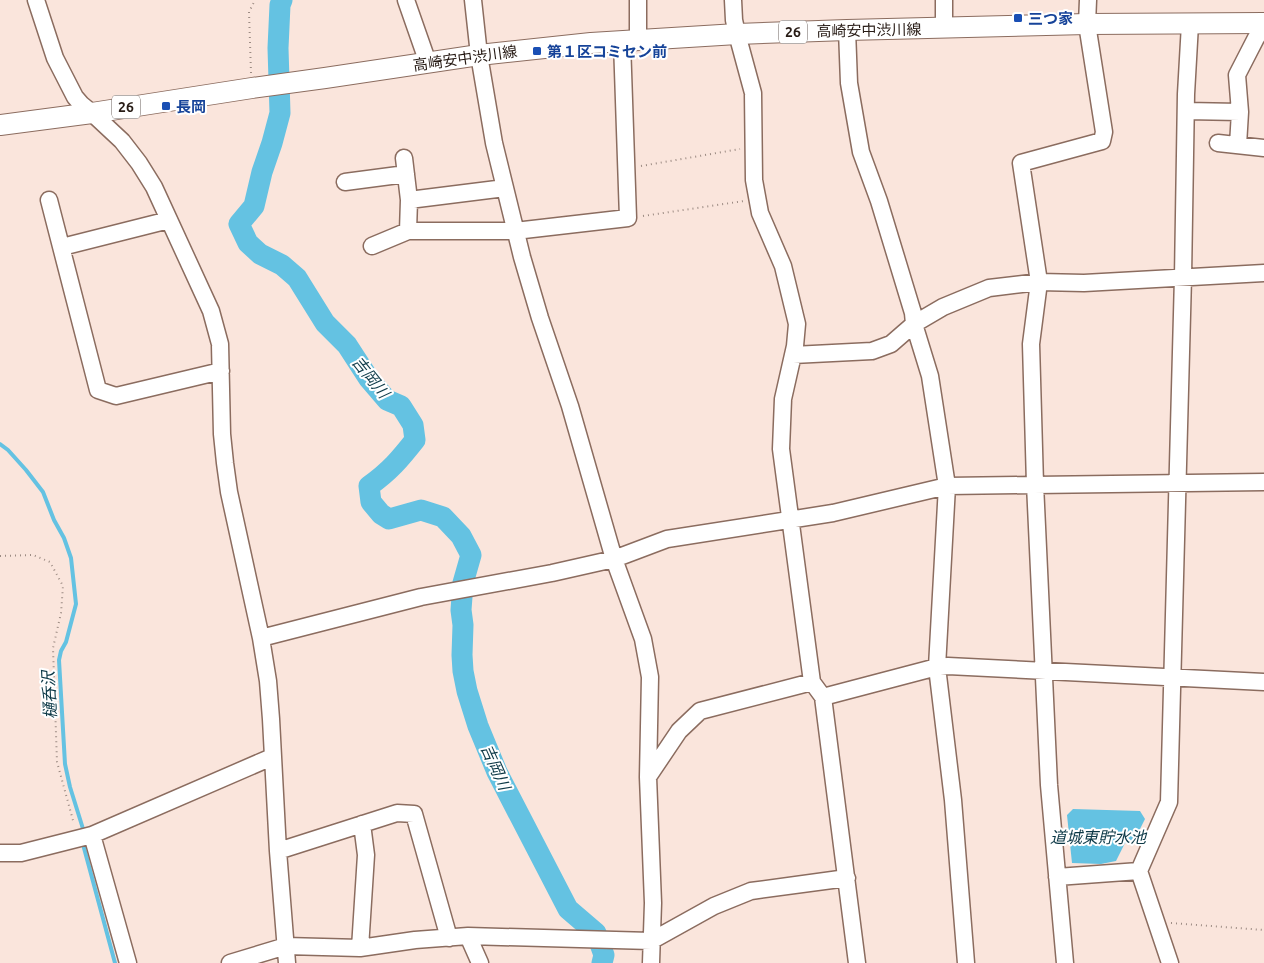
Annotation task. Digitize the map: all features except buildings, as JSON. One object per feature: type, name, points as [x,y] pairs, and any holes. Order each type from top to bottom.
[{"type":"main road","name":"高崎安中渋川線","points":[[0,125],[92,113],[428,62],[591,43],[737,34],[847,30],[1087,24],[1264,24]]},
{"type":"street","points":[[36,0],[55,58],[69,88],[81,104],[122,141],[139,163],[154,188],[211,312],[220,344],[222,434],[229,492],[261,638],[268,681],[287,963]]},
{"type":"street","points":[[406,0],[428,62]]},
{"type":"street","points":[[473,0],[479,55],[494,143],[522,257],[540,318],[570,406],[614,559],[642,639],[650,677],[648,777],[654,903],[651,963]]},
{"type":"street","points":[[372,246],[408,231],[515,230],[628,218],[626,169],[630,42],[638,0]]},
{"type":"street","points":[[733,0],[737,34],[753,93],[754,180],[760,213],[783,266],[797,324],[793,355],[783,399],[781,448],[812,682],[823,697],[847,878],[856,963]]},
{"type":"street","points":[[944,0],[944,28]]},
{"type":"street","points":[[1065,963],[1049,785],[1035,484],[1031,344],[1038,282],[1021,163],[1102,140],[1104,132],[1087,24],[1088,0]]},
{"type":"street","points":[[1170,963],[1139,871],[1169,802],[1186,111],[1190,24]]},
{"type":"street","points":[[1238,145],[1240,112],[1236,75],[1264,24]]},
{"type":"street","points":[[847,30],[849,83],[861,152],[879,201],[930,376],[947,486],[937,667],[953,800],[966,963]]},
{"type":"street","points":[[1186,111],[1240,112]]},
{"type":"street","points":[[1218,143],[1264,148]]},
{"type":"street","points":[[404,158],[408,200],[408,231]]},
{"type":"street","points":[[345,182],[406,174]]},
{"type":"street","points":[[408,200],[505,188]]},
{"type":"street","points":[[50,200],[98,390],[116,396],[221,371]]},
{"type":"street","points":[[62,247],[170,220]]},
{"type":"street","points":[[793,355],[872,351],[891,344],[914,324],[943,307],[989,288],[1038,282],[1084,283],[1264,272]]},
{"type":"street","points":[[261,638],[422,597],[552,573],[614,559],[667,539],[833,514],[947,486],[1264,482]]},
{"type":"street","points":[[823,697],[937,667],[948,666],[1264,682]]},
{"type":"street","points":[[648,777],[679,731],[700,711],[812,682]]},
{"type":"street","points":[[0,853],[21,853],[85,836],[272,757]]},
{"type":"street","points":[[278,851],[397,813],[414,814],[449,938]]},
{"type":"street","points":[[360,948],[366,855],[362,824]]},
{"type":"street","points":[[85,836],[128,963]]},
{"type":"street","points":[[1057,877],[1139,871]]},
{"type":"street","points":[[230,963],[286,946],[360,948],[415,940],[468,936],[651,941],[714,906],[751,891],[847,878]]},
{"type":"street","points":[[468,936],[480,963]]},
{"type":"path","points":[[252,88],[249,12],[255,0]]},
{"type":"path","points":[[626,169],[754,147]]},
{"type":"path","points":[[628,218],[758,199]]},
{"type":"path","points":[[0,556],[33,556],[50,562],[62,586],[61,613],[53,648],[57,762],[85,836]]},
{"type":"path","points":[[1156,922],[1264,930]]},
{"type":"water","name":"道城東貯水池","points":[[1073,809],[1140,811],[1145,819],[1132,845],[1125,843],[1116,861],[1101,864],[1072,863],[1067,815]]},
{"type":"waterway","name":"吉岡川","points":[[282,0],[280,5],[278,48],[280,113],[254,206],[239,224],[248,243],[260,254],[282,265],[297,278],[325,323],[347,345],[369,379],[387,400],[401,406],[413,425],[415,440],[394,464],[369,486],[371,502],[381,514],[389,519],[421,510],[443,517],[461,536],[471,555],[463,583],[461,610],[463,625],[462,655],[467,691],[478,726],[497,772],[568,909],[596,933],[604,955],[602,963]]},
{"type":"waterway","name":"樋呑沢","points":[[0,444],[26,470],[43,492],[71,558],[76,604],[59,660],[65,764],[84,832]]},
{"type":"waterway","name":"樋呑沢","points":[[84,842],[115,963]]},
{"type":"place","name":"三つ家","points":[[1018,18]]},
{"type":"place","name":"第１区コミセン前","points":[[537,51]]},
{"type":"place","name":"長岡","points":[[166,106]]}]
